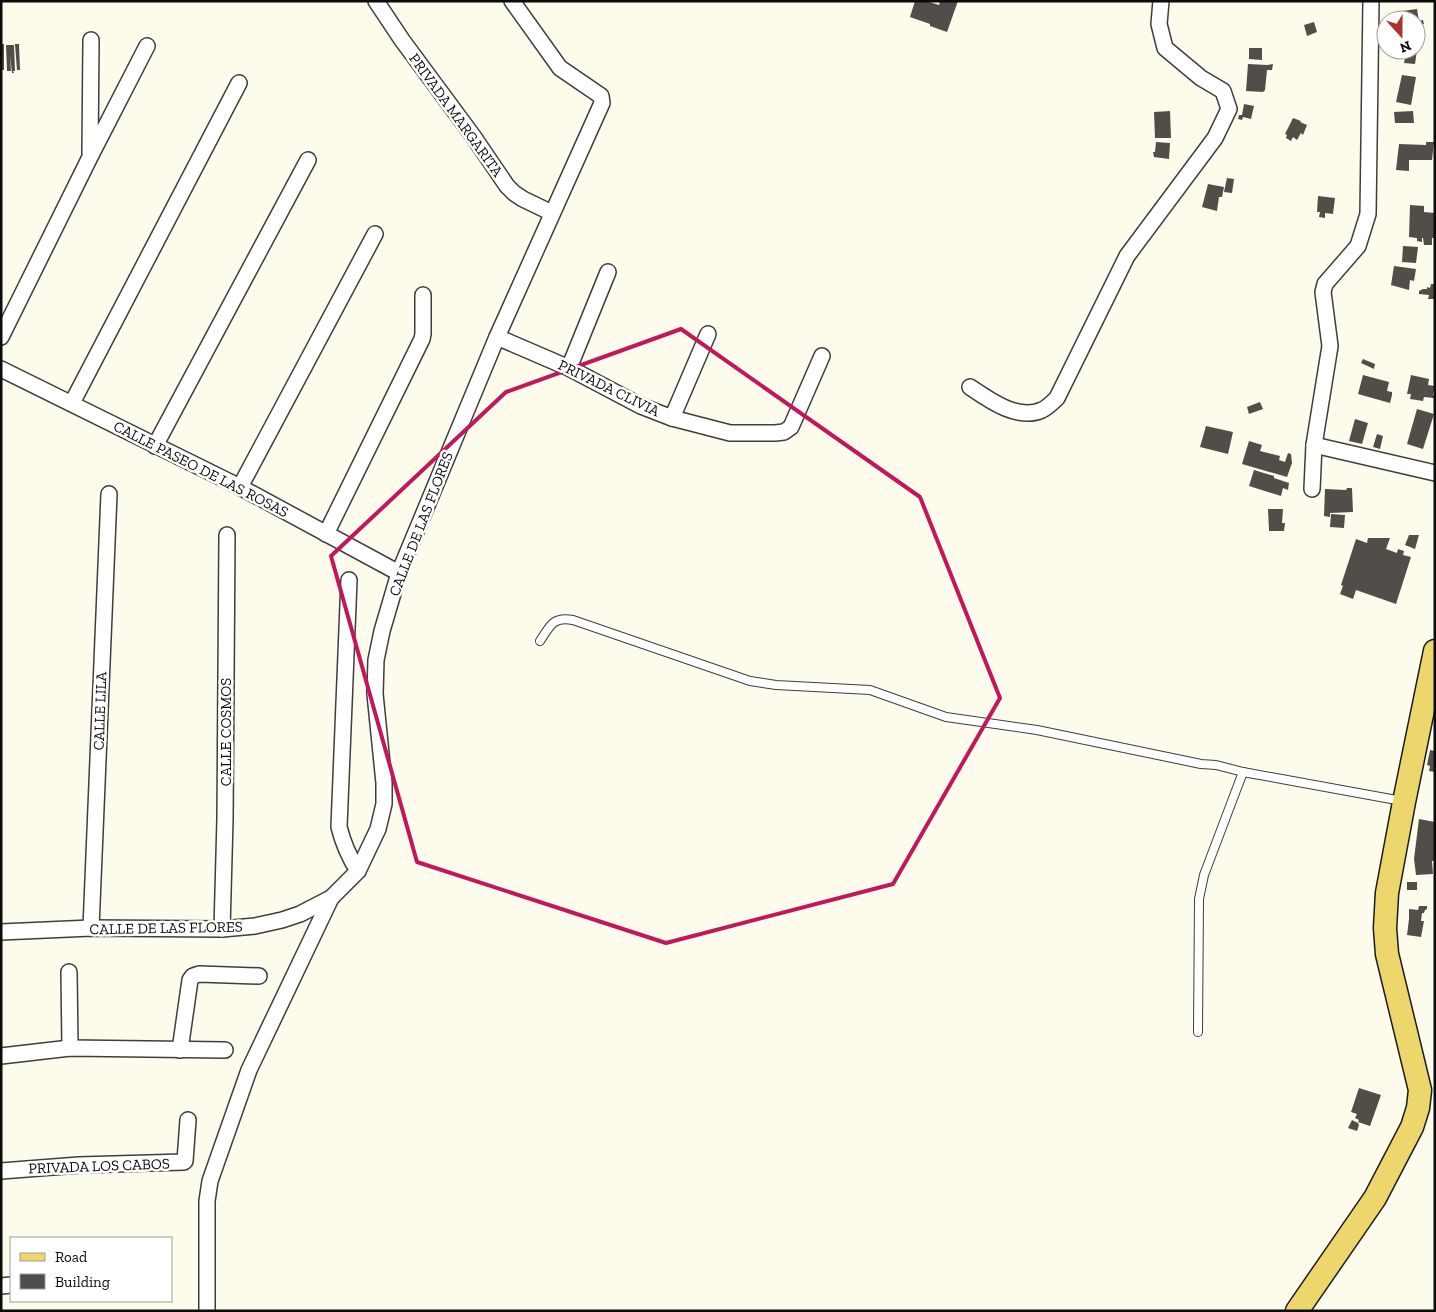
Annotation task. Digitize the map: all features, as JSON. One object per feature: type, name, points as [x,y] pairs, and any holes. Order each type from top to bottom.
[{"type":"main road","points":[[1297,1311],[1375,1198],[1412,1127],[1418,1108],[1420,1090],[1388,954],[1385,928],[1387,893],[1435,651]]},
{"type":"street","name":"PRIVADA MARGARITA","points":[[376,1],[507,186],[522,199],[552,213]]},
{"type":"street","name":"CALLE DE LAS FLORES","points":[[1,932],[91,928],[222,929],[255,926],[300,914],[331,898],[358,871],[378,829],[384,804],[384,783],[375,694],[376,660],[382,631],[399,573],[497,336],[602,103],[601,96],[560,68],[512,1]]},
{"type":"street","points":[[970,388],[996,405],[1025,414],[1042,410],[1058,398],[1127,256],[1215,138],[1229,109],[1223,91],[1201,78],[1165,48],[1159,24],[1161,1]]},
{"type":"street","points":[[1312,489],[1314,445],[1330,346],[1323,292],[1325,284],[1358,246],[1368,214],[1372,1]]},
{"type":"street","points":[[90,40],[90,157]]},
{"type":"street","points":[[1,337],[147,46]]},
{"type":"street","points":[[72,403],[239,83]]},
{"type":"street","points":[[155,446],[308,160]]},
{"type":"street","points":[[240,487],[375,234]]},
{"type":"street","points":[[569,368],[608,272]]},
{"type":"street","points":[[326,534],[422,339],[423,295]]},
{"type":"street","points":[[672,418],[708,334]]},
{"type":"street","name":"PRIVADA CLIVIA","points":[[497,336],[569,368],[641,406],[672,418],[730,433],[784,432],[791,427],[822,356]]},
{"type":"street","name":"CALLE PASEO DE LAS ROSAS","points":[[1,368],[240,487],[399,573]]},
{"type":"street","points":[[1314,445],[1435,474]]},
{"type":"street","name":"CALLE LILA","points":[[91,928],[109,494]]},
{"type":"street","name":"CALLE COSMOS","points":[[222,929],[225,819],[227,535]]},
{"type":"street","points":[[349,580],[339,826],[348,855],[358,871]]},
{"type":"street","points":[[207,1311],[207,1201],[210,1181],[249,1070],[331,898]]},
{"type":"street","points":[[69,972],[70,1048]]},
{"type":"street","points":[[180,1050],[190,980],[193,976],[199,974],[259,976]]},
{"type":"street","points":[[1,1056],[70,1048],[225,1050]]},
{"type":"street","name":"PRIVADA LOS CABOS","points":[[1,1171],[78,1165],[181,1163],[185,1160],[188,1120]]},
{"type":"lane","points":[[540,641],[551,625],[556,620],[563,618],[750,682],[870,690],[946,717],[1037,730],[1243,772],[1404,802]]},
{"type":"lane","points":[[1198,1032],[1199,899],[1204,875],[1243,772]]},
{"type":"highlighted area","points":[[681,329],[920,497],[1000,698],[893,884],[666,943],[417,862],[331,556],[506,392]]},
{"type":"building","points":[[915,1],[926,1],[939,5],[940,1],[958,1],[947,32],[910,17]]},
{"type":"building","points":[[1314,22],[1317,32],[1307,36],[1304,25]]},
{"type":"building","points":[[1,44],[4,44],[4,70],[1,70]]},
{"type":"building","points":[[15,44],[19,44],[20,70],[17,70]]},
{"type":"building","points":[[6,45],[14,45],[14,73],[12,73],[10,55],[11,71],[7,71]]},
{"type":"building","points":[[1249,48],[1262,48],[1262,60],[1249,59]]},
{"type":"building","points":[[1405,60],[1416,60],[1415,64],[1404,63]]},
{"type":"building","points":[[1248,64],[1273,64],[1272,70],[1267,70],[1265,90],[1263,92],[1246,91]]},
{"type":"building","points":[[1402,75],[1416,77],[1411,105],[1396,102]]},
{"type":"building","points":[[1244,104],[1254,106],[1251,119],[1243,117],[1242,120],[1238,119],[1239,115],[1242,115]]},
{"type":"building","points":[[1170,111],[1171,138],[1155,138],[1154,112]]},
{"type":"building","points":[[1413,111],[1414,123],[1395,123],[1394,112]]},
{"type":"building","points":[[1293,118],[1307,125],[1303,135],[1301,133],[1297,140],[1293,137],[1291,141],[1286,138],[1287,135],[1285,134]]},
{"type":"building","points":[[1156,142],[1170,143],[1169,159],[1154,157],[1153,152],[1155,152]]},
{"type":"building","points":[[1426,142],[1434,142],[1432,160],[1409,160],[1409,171],[1396,170],[1399,144],[1426,145]]},
{"type":"building","points":[[1227,178],[1234,179],[1232,193],[1224,192]]},
{"type":"building","points":[[1208,184],[1224,187],[1222,197],[1219,197],[1217,211],[1202,207]]},
{"type":"building","points":[[1318,196],[1335,198],[1333,214],[1325,213],[1325,218],[1319,217],[1320,212],[1317,212]]},
{"type":"building","points":[[1410,205],[1424,206],[1424,212],[1435,213],[1435,238],[1432,238],[1432,245],[1424,245],[1423,238],[1422,242],[1417,241],[1417,238],[1409,237]]},
{"type":"building","points":[[1403,246],[1418,247],[1416,263],[1402,262]]},
{"type":"building","points":[[1394,266],[1416,269],[1414,281],[1410,280],[1409,290],[1391,285]]},
{"type":"building","points":[[1431,284],[1435,284],[1434,299],[1428,299],[1429,295],[1419,294],[1419,291],[1427,289],[1427,287],[1430,288]]},
{"type":"building","points":[[1363,359],[1375,364],[1374,369],[1361,363]]},
{"type":"building","points":[[1363,375],[1389,382],[1387,391],[1392,392],[1390,403],[1358,394]]},
{"type":"building","points":[[1411,375],[1429,379],[1428,385],[1435,386],[1434,398],[1424,397],[1423,401],[1410,399],[1411,394],[1407,394]]},
{"type":"building","points":[[1260,402],[1263,409],[1249,414],[1247,407]]},
{"type":"building","points":[[1417,409],[1434,414],[1423,449],[1407,444]]},
{"type":"building","points":[[1355,419],[1368,423],[1362,444],[1349,441]]},
{"type":"building","points":[[1206,426],[1233,432],[1228,454],[1200,447]]},
{"type":"building","points":[[1377,434],[1383,436],[1380,449],[1373,447]]},
{"type":"building","points":[[1249,441],[1262,445],[1260,451],[1280,456],[1279,460],[1285,462],[1288,453],[1291,454],[1292,463],[1287,477],[1242,464]]},
{"type":"building","points":[[1254,470],[1289,483],[1288,490],[1283,488],[1281,496],[1249,486]]},
{"type":"building","points":[[1347,488],[1352,488],[1353,512],[1330,513],[1330,517],[1324,516],[1325,489],[1346,490]]},
{"type":"building","points":[[1268,509],[1283,509],[1282,523],[1285,523],[1284,531],[1269,531]]},
{"type":"building","points":[[1331,514],[1345,515],[1344,528],[1330,527]]},
{"type":"building","points":[[1409,535],[1419,535],[1415,549],[1405,545]]},
{"type":"building","points":[[1368,538],[1390,538],[1386,549],[1397,553],[1398,549],[1404,551],[1403,555],[1411,557],[1396,604],[1356,590],[1353,599],[1340,594],[1343,586],[1341,585],[1356,539],[1367,543]]},
{"type":"building","points":[[1430,750],[1435,751],[1435,772],[1429,771],[1430,766],[1427,765]]},
{"type":"building","points":[[1419,819],[1435,822],[1433,874],[1416,875],[1414,859]]},
{"type":"building","points":[[1407,882],[1417,882],[1417,890],[1407,890]]},
{"type":"building","points":[[1419,906],[1427,906],[1427,909],[1422,913],[1421,921],[1424,921],[1421,937],[1407,935],[1409,909],[1418,910]]},
{"type":"building","points":[[1359,1088],[1381,1095],[1370,1126],[1358,1122],[1359,1120],[1355,1118],[1357,1114],[1351,1112]]},
{"type":"building","points":[[1352,1120],[1359,1125],[1357,1131],[1348,1128]]}]
